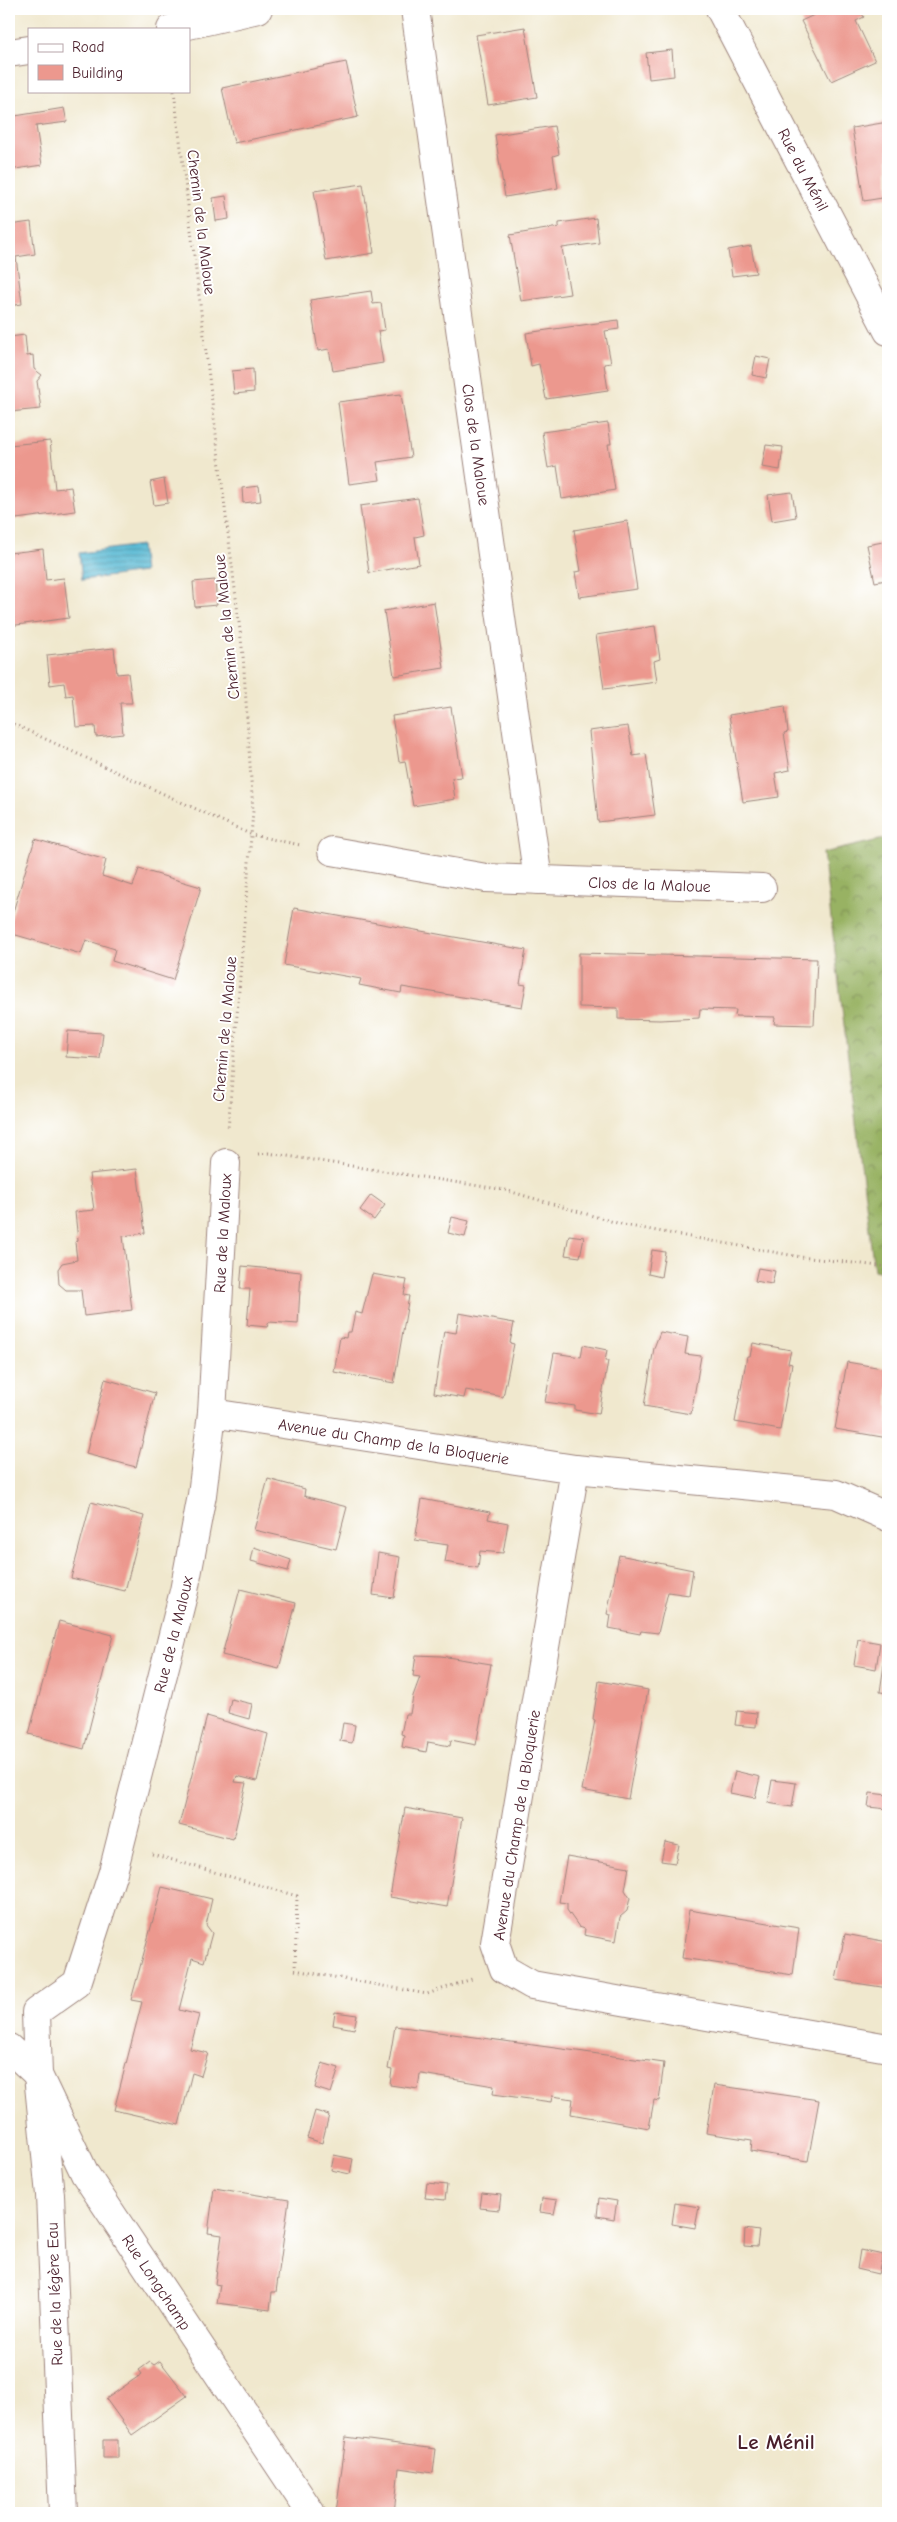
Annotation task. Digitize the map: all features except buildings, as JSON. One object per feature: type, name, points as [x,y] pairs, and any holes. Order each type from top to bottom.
[{"type":"street","points":[[175,28],[258,9]]},
{"type":"street","name":"Clos de la Maloue","points":[[415,9],[538,880]]},
{"type":"street","name":"Rue du Ménil","points":[[720,9],[888,331]]},
{"type":"street","points":[[9,53],[28,50]]},
{"type":"street","name":"Clos de la Maloue","points":[[332,851],[486,878],[762,888]]},
{"type":"street","name":"Rue de la Maloux","points":[[38,2075],[36,2012],[77,1983],[120,1845],[184,1591],[202,1495],[212,1413],[226,1163]]},
{"type":"street","name":"Avenue du Champ de la Bloquerie","points":[[212,1413],[575,1469],[836,1494],[888,1517]]},
{"type":"street","name":"Avenue du Champ de la Bloquerie","points":[[504,1969],[495,1943],[575,1469]]},
{"type":"street","points":[[504,1969],[532,1985],[888,2048]]},
{"type":"street","name":"Rue Longchamp","points":[[9,2048],[38,2075],[85,2174],[311,2513]]},
{"type":"street","name":"Rue de la légère Eau","points":[[38,2075],[50,2195],[63,2513]]},
{"type":"path","name":"Chemin de la Maloue","points":[[174,92],[243,655],[253,811],[226,1163]]},
{"type":"path","points":[[9,722],[252,834],[332,851]]},
{"type":"path","points":[[226,1163],[241,1156],[268,1153],[505,1190],[633,1227],[801,1258],[888,1267]]},
{"type":"path","points":[[120,1845],[297,1896],[295,1970],[427,1994],[504,1969]]},
{"type":"green space","points":[[888,838],[888,1273],[874,1270],[823,853]]},
{"type":"water","points":[[141,545],[144,572],[82,580],[79,553]]},
{"type":"district","name":"Le Ménil","points":[[776,2442]]}]
